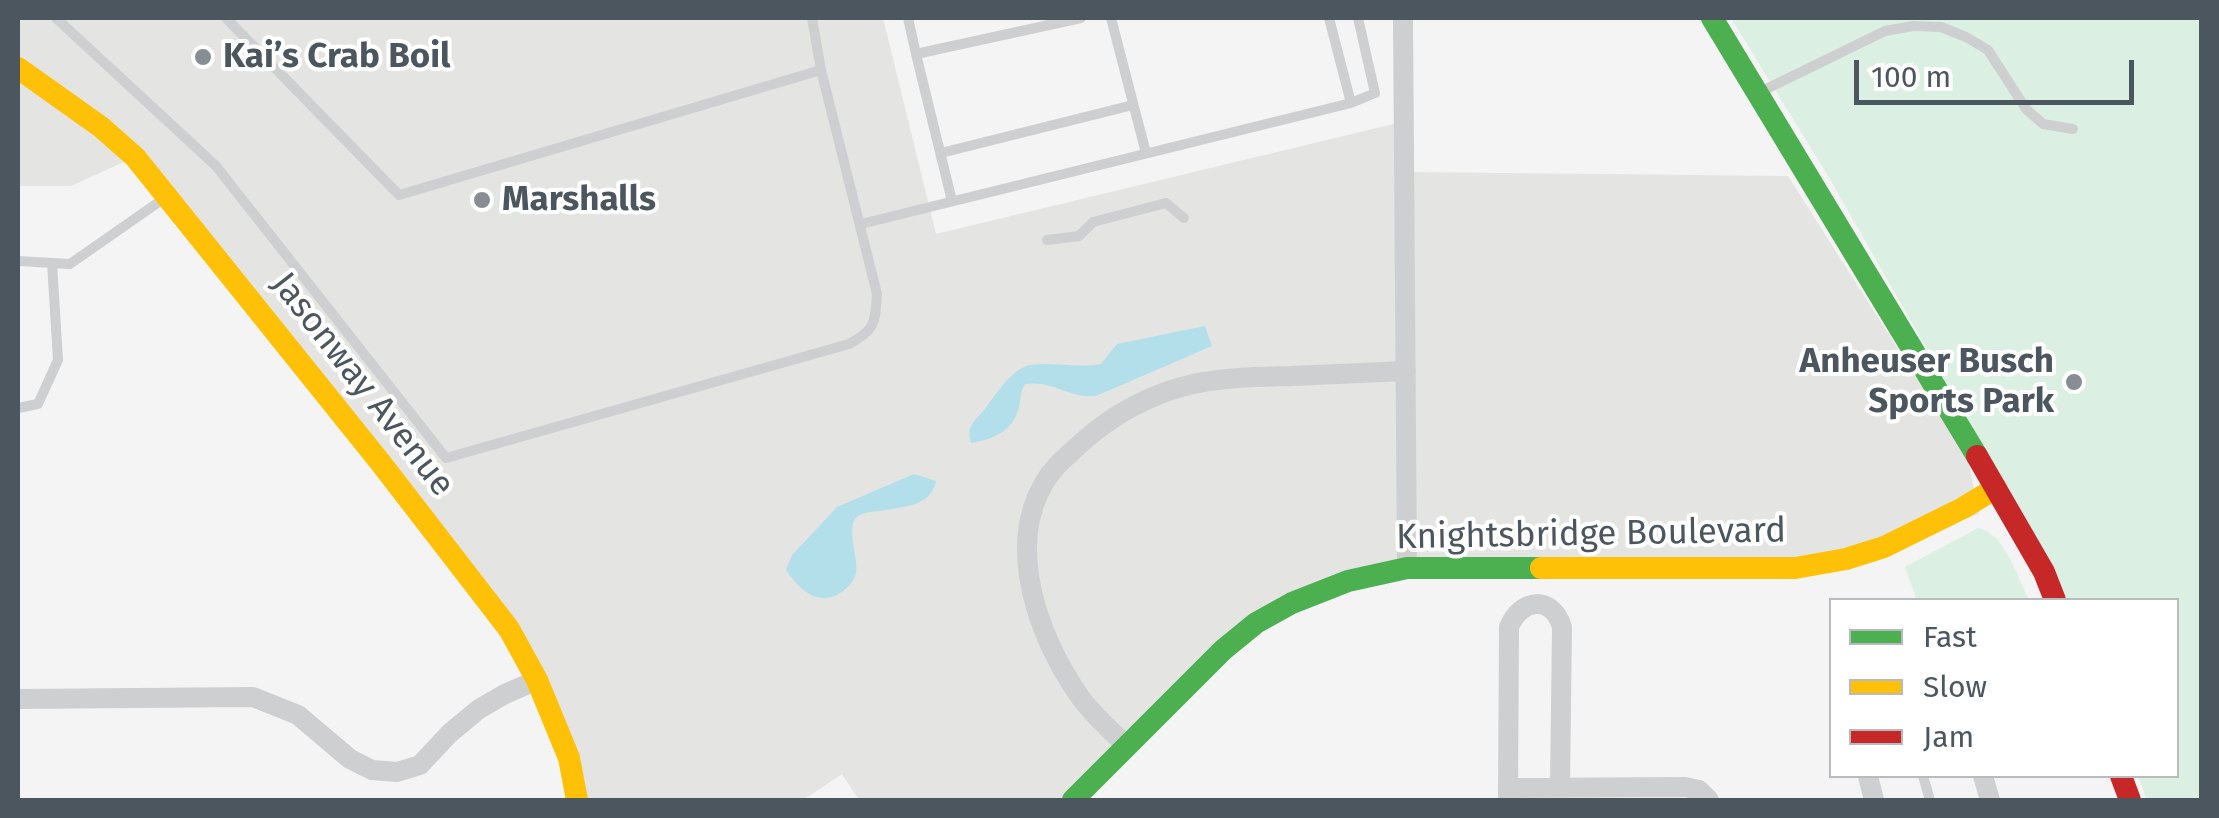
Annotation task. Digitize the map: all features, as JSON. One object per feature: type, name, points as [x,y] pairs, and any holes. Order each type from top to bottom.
[{"type":"street","points":[[1404,18],[1408,568]]},
{"type":"street","points":[[1712,18],[1996,488],[2044,572],[2054,598]]},
{"type":"street","name":"Jasonway Avenue","points":[[18,68],[102,127],[134,156],[451,554],[508,629],[537,680],[568,758],[577,800]]},
{"type":"street","points":[[1127,747],[1081,698],[1043,631],[1030,590],[1030,520],[1054,470],[1120,412],[1193,384],[1232,378],[1406,372]]},
{"type":"street","name":"Knightsbridge Boulevard","points":[[1073,800],[1252,626],[1308,594],[1408,568],[1795,568],[1884,547],[1996,488]]},
{"type":"street","points":[[1560,786],[1562,627],[1549,606],[1524,606],[1509,627],[1508,794],[1560,786],[1685,787],[1699,790],[1709,800]]},
{"type":"street","points":[[18,699],[254,697],[298,715],[350,759],[372,770],[396,772],[420,765],[479,709],[537,680]]},
{"type":"lane","points":[[56,18],[216,166],[446,458],[866,336],[875,320],[877,294],[821,70],[812,18]]},
{"type":"lane","points":[[226,18],[399,195],[821,70]]},
{"type":"lane","points":[[908,18],[952,202]]},
{"type":"lane","points":[[916,54],[1081,18]]},
{"type":"lane","points":[[1111,18],[1146,153]]},
{"type":"lane","points":[[1329,18],[1351,103]]},
{"type":"lane","points":[[861,224],[1376,94],[1358,18]]},
{"type":"lane","points":[[1757,93],[1884,30],[1940,28],[1988,50],[2026,109],[2044,124],[2073,129]]},
{"type":"lane","points":[[940,153],[1134,105]]},
{"type":"lane","points":[[18,260],[70,264],[167,196]]},
{"type":"lane","points":[[1047,240],[1079,236],[1093,222],[1166,203],[1184,218]]},
{"type":"lane","points":[[18,408],[38,404],[58,360],[52,262]]},
{"type":"shaded area","points":[[18,18],[883,18],[936,234],[1410,120],[1410,172],[1788,176],[1968,459],[1979,514],[1839,561],[1421,565],[1249,629],[1077,800],[859,800],[842,774],[803,800],[579,800],[548,699],[135,157],[71,186],[18,186]]},
{"type":"green space","name":"Anheuser Busch Sports Park","points":[[1731,18],[2201,18],[2201,800],[2147,800],[2139,778],[2179,778],[2179,598],[2067,598],[1831,181]]},
{"type":"green space","points":[[1978,528],[2003,547],[2028,598],[1916,598],[1905,567]]},
{"type":"water","points":[[1205,326],[1212,346],[1096,396],[1025,384],[1012,423],[994,436],[971,443],[970,428],[974,421],[1022,368],[1038,364],[1101,364],[1117,344]]},
{"type":"water","points":[[914,474],[936,481],[922,501],[867,513],[853,523],[856,573],[847,587],[834,596],[818,598],[797,584],[786,570],[792,555],[837,507]]},
{"type":"traffic: fast","points":[[1712,18],[1977,456]]},
{"type":"traffic: fast","points":[[1073,800],[1223,650],[1256,623],[1292,603],[1348,581],[1407,568],[1541,568]]},
{"type":"traffic: slow","points":[[18,68],[101,127],[135,157],[509,629],[537,680],[569,758],[577,800]]},
{"type":"traffic: slow","points":[[1541,568],[1795,568],[1884,547],[1996,488]]},
{"type":"traffic: jam","points":[[1977,456],[2044,572],[2054,598]]},
{"type":"traffic: jam","points":[[2122,778],[2130,800]]},
{"type":"place","name":"Kai’s Crab Boil","points":[[203,57]]},
{"type":"place","name":"Marshalls","points":[[482,200]]},
{"type":"place","name":"Anheuser Busch Sports Park","points":[[2074,382]]}]
